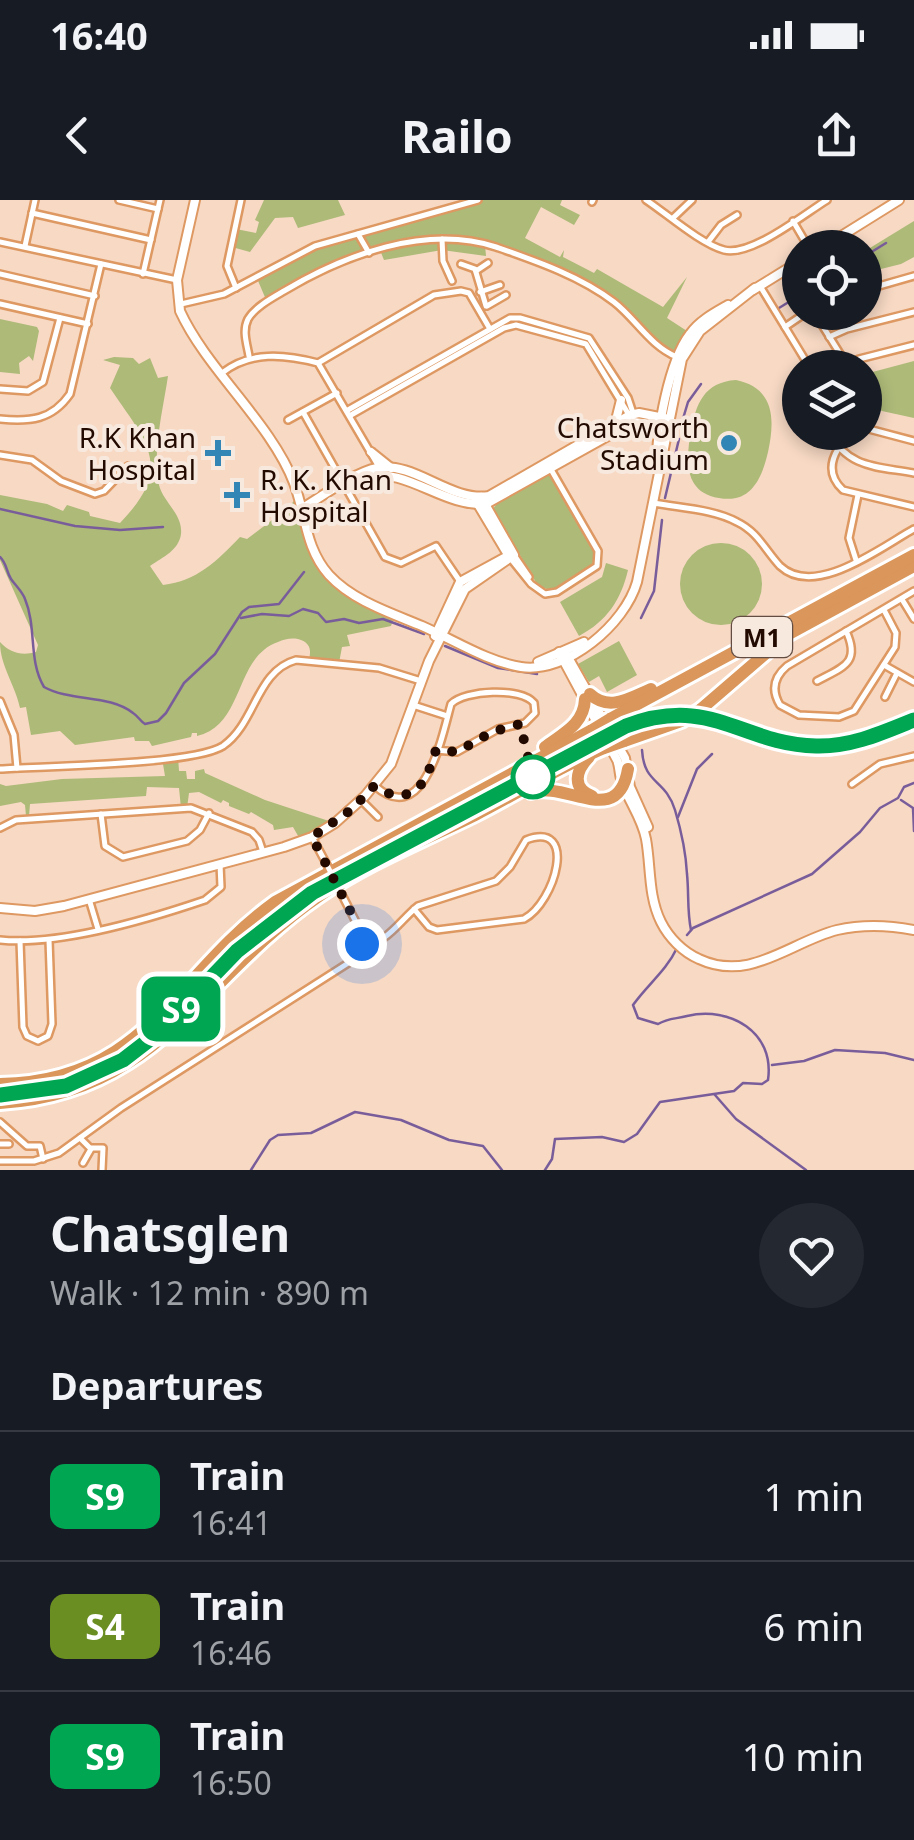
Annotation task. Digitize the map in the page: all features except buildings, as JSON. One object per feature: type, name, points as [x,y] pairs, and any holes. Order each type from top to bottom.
[{"type":"highway","name":"M1","points":[[0,1084],[38,1081],[74,1072],[130,1044],[230,939],[275,902],[494,784],[599,719],[914,555]]},
{"type":"highway","name":"M1","points":[[0,1103],[54,1096],[123,1068],[160,1040],[266,938],[316,898],[368,867],[599,750],[681,721],[700,710],[787,635],[914,566]]},
{"type":"highway","points":[[546,747],[599,719],[614,704],[737,650]]},
{"type":"highway","points":[[494,784],[578,722],[587,696],[600,703],[614,704]]},
{"type":"highway","points":[[599,750],[578,769],[578,786],[595,797],[623,786]]},
{"type":"highway","points":[[500,802],[542,788],[595,801],[623,786]]},
{"type":"street","points":[[24,247],[35,200]]},
{"type":"street","points":[[119,200],[158,209]]},
{"type":"street","points":[[144,274],[160,200]]},
{"type":"street","points":[[195,200],[177,280],[178,305],[286,466],[312,548],[336,582],[359,598],[514,664],[560,664],[572,670]]},
{"type":"street","points":[[236,288],[229,276],[228,261],[241,200]]},
{"type":"street","points":[[178,305],[218,296],[307,249],[478,200]]},
{"type":"street","points":[[646,200],[726,250],[743,250],[827,200]]},
{"type":"street","points":[[673,218],[690,200]]},
{"type":"street","points":[[851,230],[899,200]]},
{"type":"street","points":[[32,214],[151,240]]},
{"type":"street","points":[[708,242],[721,225],[737,215]]},
{"type":"street","points":[[792,222],[797,230]]},
{"type":"street","points":[[358,234],[369,253]]},
{"type":"street","points":[[442,239],[443,261],[452,281]]},
{"type":"street","points":[[249,356],[245,328],[255,311],[313,276],[369,253],[442,239],[493,246],[587,284],[619,305],[660,348],[679,358]]},
{"type":"street","points":[[0,242],[177,280]]},
{"type":"street","points":[[476,270],[488,263]]},
{"type":"street","points":[[0,419],[40,418],[64,403],[77,375],[101,264]]},
{"type":"street","points":[[461,264],[476,270],[486,306]]},
{"type":"street","points":[[514,664],[539,662],[583,647],[604,634],[631,599],[679,358],[700,331],[782,272]]},
{"type":"street","points":[[0,274],[94,296]]},
{"type":"street","points":[[882,285],[914,276]]},
{"type":"street","points":[[480,292],[500,284]]},
{"type":"street","points":[[758,287],[782,324]]},
{"type":"street","points":[[222,373],[249,356],[318,363],[436,294],[466,292],[491,332]]},
{"type":"street","points":[[479,310],[506,295]]},
{"type":"street","points":[[0,304],[88,324]]},
{"type":"street","points":[[829,337],[848,328],[914,312]]},
{"type":"street","points":[[0,389],[28,390],[43,382],[60,318]]},
{"type":"street","points":[[351,416],[504,321],[520,318],[584,335],[602,352],[634,414]]},
{"type":"street","points":[[491,332],[516,325],[581,341],[595,354],[621,400],[634,414],[665,422]]},
{"type":"street","points":[[824,330],[836,350]]},
{"type":"street","points":[[882,355],[914,345]]},
{"type":"street","points":[[351,416],[446,357]]},
{"type":"street","points":[[318,363],[351,416],[377,470]]},
{"type":"street","points":[[288,420],[337,393]]},
{"type":"street","points":[[614,424],[621,400]]},
{"type":"street","points":[[303,412],[388,560],[402,563],[436,546],[463,586]]},
{"type":"street","points":[[550,470],[634,414]]},
{"type":"street","points":[[377,470],[477,501],[550,470],[634,414]]},
{"type":"street","points":[[882,433],[914,441]]},
{"type":"street","points":[[838,450],[832,463],[833,477],[843,490],[914,507]]},
{"type":"street","points":[[839,450],[857,462],[914,474]]},
{"type":"street","points":[[372,455],[391,468],[477,501],[507,558]]},
{"type":"street","points":[[0,456],[32,460],[61,481],[95,494],[104,491],[128,466]]},
{"type":"street","points":[[301,509],[354,479],[391,468]]},
{"type":"street","points":[[477,501],[507,558],[541,593],[554,594],[592,572],[598,562],[596,546],[550,470]]},
{"type":"street","points":[[856,561],[849,538],[858,495]]},
{"type":"street","points":[[298,496],[312,503]]},
{"type":"street","points":[[653,503],[734,520],[753,532],[780,565],[796,576],[820,577],[914,530]]},
{"type":"street","points":[[502,544],[500,555],[519,568],[532,586]]},
{"type":"street","points":[[439,633],[442,617],[463,586],[507,558]]},
{"type":"street","points":[[0,908],[42,910],[312,837],[361,800],[395,756],[439,633],[463,586]]},
{"type":"street","points":[[884,610],[896,638],[884,666],[850,714],[799,715],[782,708],[774,690],[781,670],[913,592]]},
{"type":"street","points":[[909,610],[913,592]]},
{"type":"street","points":[[902,600],[914,620]]},
{"type":"street","points":[[422,626],[442,617]]},
{"type":"street","points":[[817,681],[851,658],[853,648],[846,631]]},
{"type":"street","points":[[549,663],[604,634]]},
{"type":"street","points":[[572,670],[583,647]]},
{"type":"street","points":[[563,654],[618,760],[623,786],[650,832],[652,886],[658,913],[670,936],[688,953],[716,965],[737,967],[758,964],[818,936],[847,928],[888,926],[914,930]]},
{"type":"street","points":[[0,769],[192,756],[215,750],[248,721],[276,670],[296,660],[390,670],[421,681]]},
{"type":"street","points":[[884,666],[914,682]]},
{"type":"street","points":[[885,696],[897,673]]},
{"type":"street","points":[[374,786],[394,796],[416,792],[425,782],[436,750],[448,716],[454,700],[470,694],[520,694],[530,698],[535,706],[533,716],[524,723],[498,729],[457,752],[436,750]]},
{"type":"street","points":[[0,701],[14,735],[17,768]]},
{"type":"street","points":[[412,705],[448,716]]},
{"type":"street","points":[[852,784],[880,764],[914,756]]},
{"type":"street","points":[[361,800],[378,817]]},
{"type":"street","points":[[0,828],[16,820],[186,808],[209,813],[252,832],[264,852]]},
{"type":"street","points":[[101,814],[103,842],[112,853],[123,857],[187,841],[200,830],[209,813]]},
{"type":"street","points":[[7,1170],[3,1161],[59,1153],[121,1108],[353,960],[362,944],[358,926],[312,837]]},
{"type":"street","points":[[362,944],[380,942],[414,908],[433,899],[482,888],[496,880],[528,838],[547,839],[557,849],[559,858],[548,896],[524,920],[444,931],[429,927],[414,908]]},
{"type":"street","points":[[0,940],[49,940],[210,898],[221,886],[220,864]]},
{"type":"street","points":[[89,899],[98,929]]},
{"type":"street","points":[[20,942],[23,1027],[30,1038],[38,1041],[48,1036],[52,1024],[49,940]]},
{"type":"street","points":[[0,1122],[27,1146],[40,1146],[43,1158]]},
{"type":"street","points":[[80,1138],[91,1149]]},
{"type":"street","points":[[0,1144],[9,1144]]},
{"type":"street","points":[[83,1162],[91,1149],[101,1147],[102,1170]]},
{"type":"green space","points":[[264,200],[338,200],[345,215],[298,228],[293,217],[275,218],[250,252],[232,247],[236,229],[256,233],[259,222],[255,220]]},
{"type":"green space","points":[[478,200],[562,200],[560,205],[580,215],[574,225],[541,207],[525,238],[560,257],[564,250],[563,257],[594,273],[597,269],[663,307],[687,277],[667,318],[690,333],[677,357],[585,286],[539,263],[485,245],[486,256],[442,250],[384,260],[380,250],[324,270],[267,302],[256,276],[298,253]]},
{"type":"green space","points":[[914,221],[914,257],[882,269],[882,241]]},
{"type":"green space","points":[[0,319],[37,327],[39,331],[33,361],[29,356],[19,363],[20,374],[0,372]]},
{"type":"green space","points":[[133,358],[139,364],[150,358],[158,378],[168,376],[157,472],[161,491],[179,520],[181,534],[174,549],[150,566],[163,585],[206,568],[240,537],[247,539],[298,496],[316,557],[343,588],[395,614],[391,626],[347,635],[350,646],[342,647],[339,663],[309,660],[310,648],[301,640],[278,642],[254,661],[224,719],[212,729],[152,746],[149,741],[135,741],[134,737],[75,745],[60,731],[31,735],[26,707],[20,708],[0,642],[21,653],[36,652],[38,645],[0,560],[0,495],[63,511],[67,505],[89,512],[90,516],[120,523],[147,486],[150,455],[110,388],[120,365],[103,360]]},
{"type":"green space","points":[[914,361],[914,418],[882,411],[882,369]]},
{"type":"green space","name":"Chatsworth Stadium","points":[[736,380],[749,384],[765,398],[771,417],[770,440],[762,471],[753,487],[739,497],[719,498],[707,495],[693,482],[688,463],[689,442],[703,396],[716,385]]},
{"type":"green space","points":[[546,474],[554,478],[596,551],[595,566],[553,591],[538,586],[493,509]]},
{"type":"green space","points":[[721,543],[737,546],[750,555],[759,568],[759,600],[750,613],[737,622],[721,625],[705,622],[692,613],[683,600],[680,584],[683,568],[692,555],[705,546]]},
{"type":"green space","points":[[606,563],[628,570],[621,591],[605,616],[579,636],[560,602],[602,577]]},
{"type":"green space","points":[[619,641],[637,675],[607,692],[599,676],[589,682],[578,664]]},
{"type":"green space","points":[[178,757],[179,771],[186,771],[187,779],[195,779],[195,771],[204,769],[205,773],[265,800],[335,823],[301,841],[293,827],[274,830],[273,825],[251,812],[199,792],[189,793],[187,808],[181,808],[179,788],[147,787],[146,796],[30,804],[29,816],[21,802],[0,806],[0,784],[165,776],[162,758]]},
{"type":"waterway","points":[[882,245],[886,243]]},
{"type":"waterway","points":[[682,422],[688,402],[701,384]]},
{"type":"waterway","points":[[665,498],[679,439]]},
{"type":"waterway","points":[[0,509],[75,526],[120,530],[163,527]]},
{"type":"waterway","points":[[641,618],[654,591],[662,520]]},
{"type":"waterway","points":[[0,557],[25,599],[36,666],[44,687],[113,703],[145,724],[158,721],[166,713],[184,683],[215,654],[242,612],[249,607],[279,604],[304,572]]},
{"type":"waterway","points":[[241,618],[262,614],[289,616],[303,609],[318,613],[326,622],[383,619],[424,634]]},
{"type":"waterway","points":[[445,646],[498,668],[537,674]]},
{"type":"waterway","points":[[642,750],[647,770],[666,792],[677,818],[686,858],[691,930]]},
{"type":"waterway","points":[[678,817],[697,769],[712,754]]},
{"type":"waterway","points":[[687,935],[693,928],[812,874],[860,832],[880,808],[914,783]]},
{"type":"waterway","points":[[901,800],[913,808],[914,831]]},
{"type":"waterway","points":[[545,1170],[552,1159],[555,1139],[602,1137],[624,1142],[637,1134],[660,1102],[734,1091],[743,1083],[762,1084],[768,1080],[764,1048],[757,1036],[733,1019],[703,1014],[658,1024],[638,1018],[633,1005],[677,948]]},
{"type":"waterway","points":[[772,1065],[804,1061],[835,1050],[885,1053],[914,1060]]},
{"type":"waterway","points":[[715,1095],[736,1119],[806,1170]]},
{"type":"waterway","points":[[251,1170],[270,1140],[278,1135],[311,1133],[355,1112],[401,1120],[449,1140],[483,1146],[502,1170]]},
{"type":"railway","points":[[0,1093],[50,1088],[92,1073],[130,1051],[260,929],[297,900],[367,857],[610,728],[653,716],[697,713],[781,739],[815,744],[858,738],[914,718]]},
{"type":"train","name":"S9","points":[[0,1095],[66,1086],[107,1070],[158,1033],[237,951],[312,893],[626,726],[667,716],[699,716],[785,742],[823,746],[864,740],[914,720]]},
{"type":"place","name":"Chatsworth Stadium","points":[[729,443]]},
{"type":"place","name":"R.K Khan Hospital","points":[[218,453]]},
{"type":"place","name":"R. K. Khan Hospital","points":[[237,495]]},
{"type":"route","points":[[362,944],[358,926],[312,837],[351,810],[374,786],[387,795],[416,792],[425,782],[436,750],[457,752],[503,728],[520,724],[533,777]]}]
